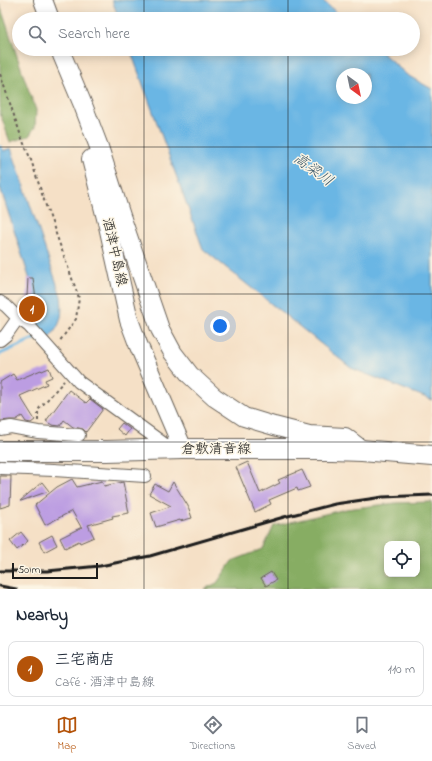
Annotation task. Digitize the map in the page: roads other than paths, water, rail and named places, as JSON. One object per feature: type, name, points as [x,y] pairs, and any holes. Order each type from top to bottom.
[{"type":"main road","points":[[43,0],[47,12]]},
{"type":"main road","name":"酒津中島線","points":[[62,56],[79,110],[108,226],[129,320],[177,449]]},
{"type":"main road","points":[[63,56],[99,147],[160,329],[173,353],[190,375],[214,397],[244,417],[309,435],[345,437],[362,450]]},
{"type":"main road","name":"倉敷清音線","points":[[0,451],[177,449],[362,450],[432,456]]},
{"type":"street","points":[[0,302],[29,326],[79,382],[177,449]]},
{"type":"street","points":[[0,340],[18,318]]},
{"type":"street","points":[[0,429],[11,427],[38,432],[79,435]]},
{"type":"street","points":[[0,468],[145,476]]},
{"type":"water","points":[[112,0],[322,0],[336,12],[116,12]]},
{"type":"water","name":"高梁川","points":[[133,56],[386,56],[407,75],[432,89],[432,400],[351,368],[203,249]]},
{"type":"water","points":[[11,148],[61,296],[62,308],[59,324],[48,339],[32,324],[36,314],[30,280],[0,187],[0,152]]},
{"type":"waterway","points":[[0,147],[3,156]]},
{"type":"waterway","points":[[0,354],[36,338]]},
{"type":"railway","points":[[0,571],[47,571],[100,566],[150,556],[284,517],[335,504],[383,497],[432,495]]},
{"type":"railway","points":[[0,586],[16,589]]},
{"type":"place","name":"三宅商店","points":[[32,309]]}]
